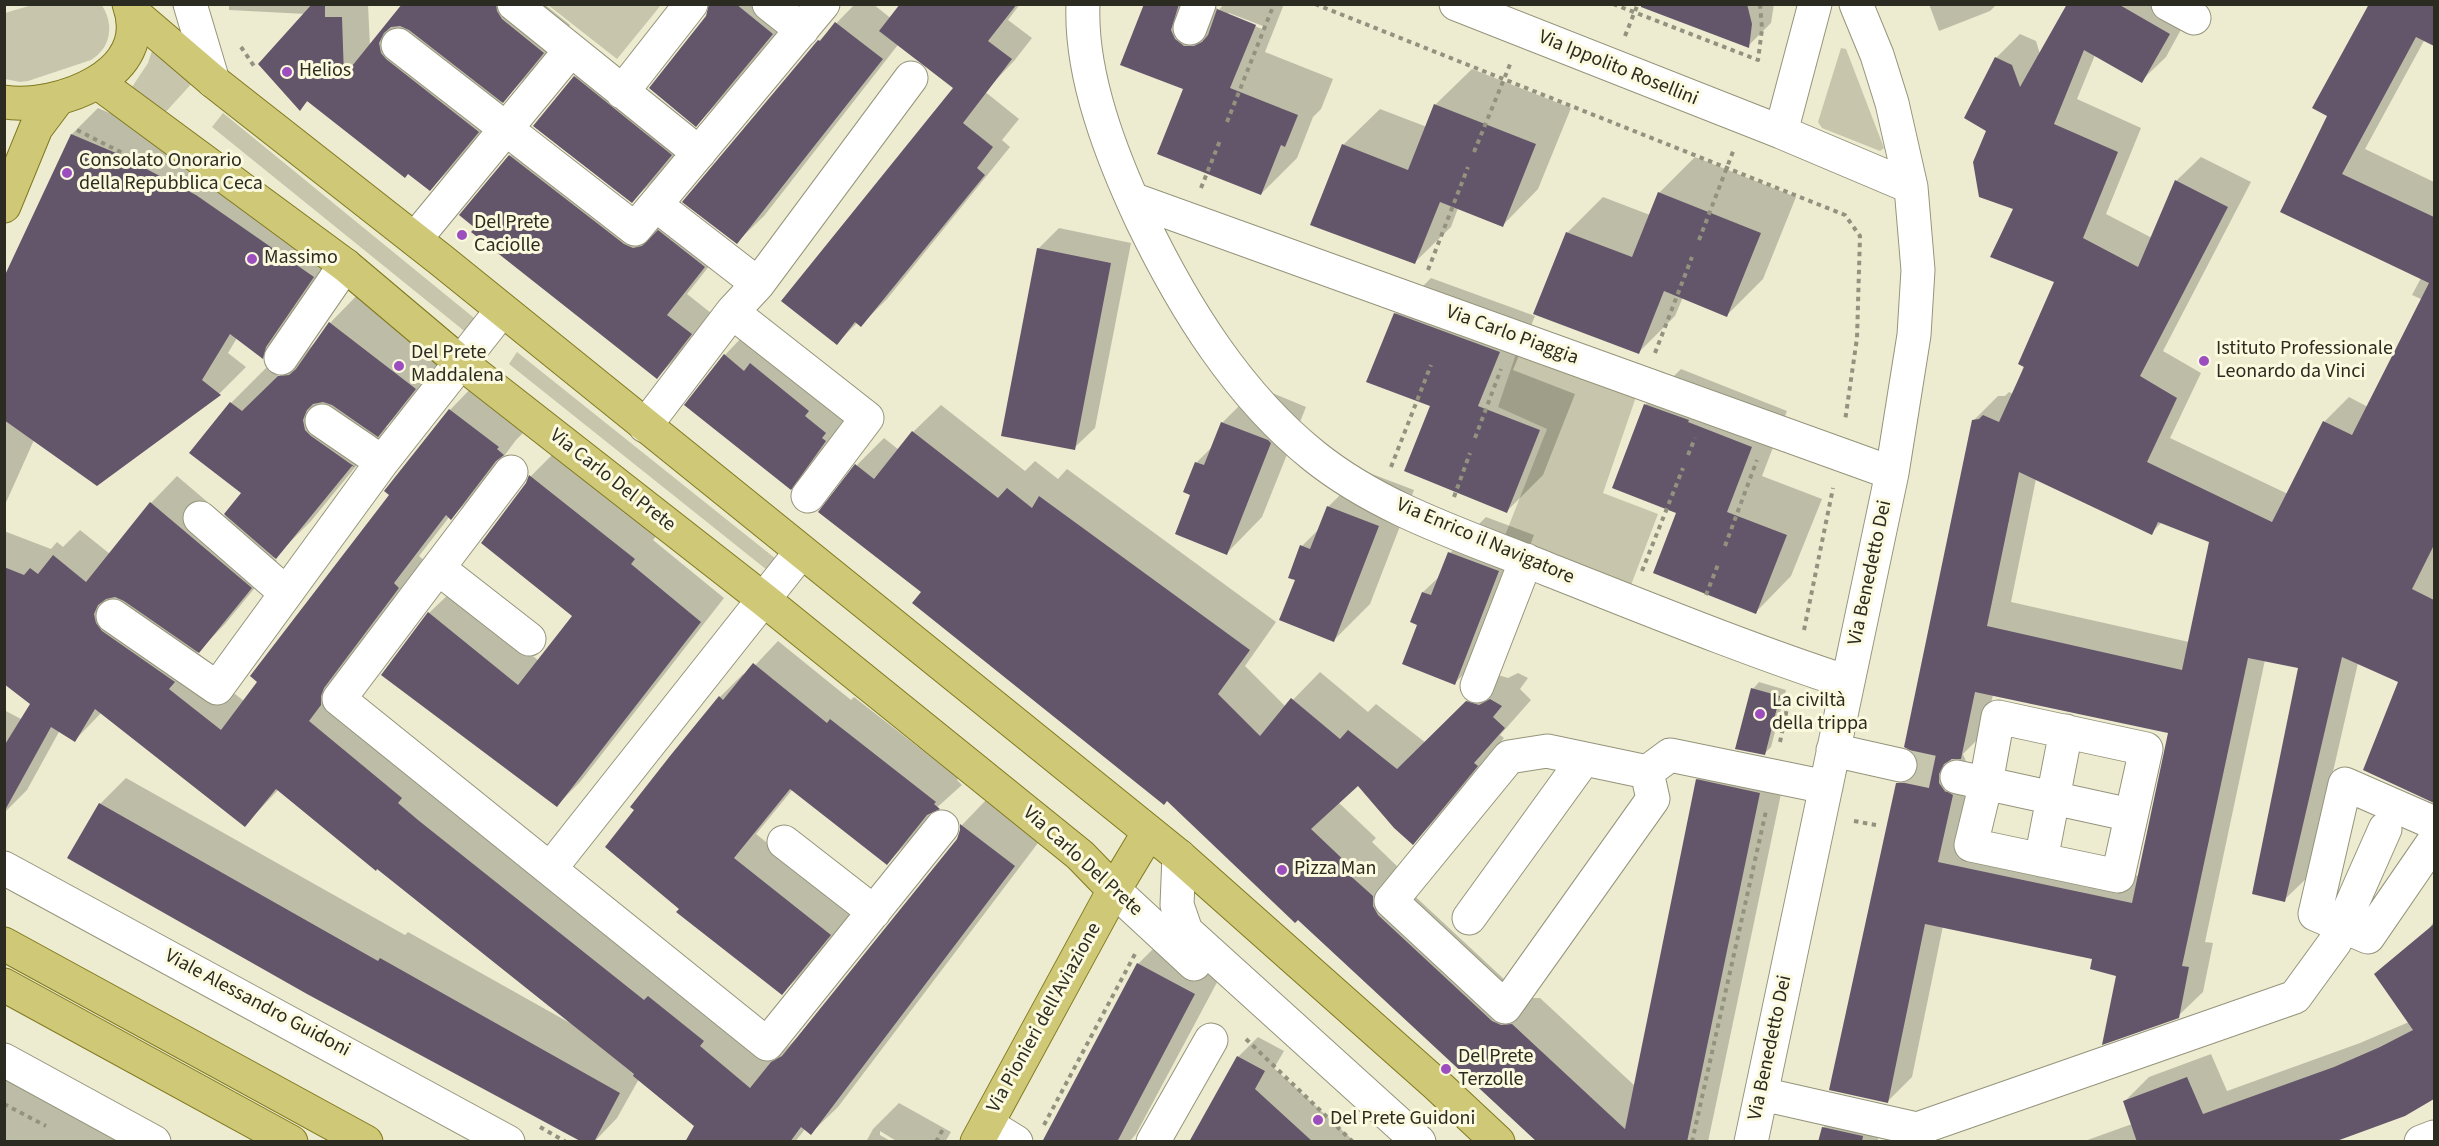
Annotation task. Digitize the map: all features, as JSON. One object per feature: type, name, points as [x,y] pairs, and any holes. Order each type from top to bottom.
[{"type":"main road","points":[[130,8],[213,81],[415,239],[1179,856],[1498,1142]]},
{"type":"main road","points":[[4,102],[37,104],[57,100],[97,82],[117,68],[127,54],[133,38],[130,8]]},
{"type":"main road","name":"Via Carlo Del Prete","points":[[97,82],[345,265],[460,362],[763,599],[1080,855],[1114,890]]},
{"type":"main road","points":[[4,206],[36,128],[57,100]]},
{"type":"main road","name":"Via Pionieri dell'Aviazione","points":[[982,1133],[1114,890],[1149,832]]},
{"type":"main road","points":[[4,944],[366,1142]]},
{"type":"main road","points":[[4,985],[291,1142]]},
{"type":"street","points":[[190,4],[213,81]]},
{"type":"street","points":[[514,4],[699,153]]},
{"type":"street","points":[[622,92],[691,4]]},
{"type":"street","points":[[769,4],[802,30]]},
{"type":"street","points":[[398,45],[634,230],[823,4]]},
{"type":"street","name":"Via Enrico il Navigatore","points":[[1083,4],[1085,57],[1103,122],[1132,199],[1167,273],[1223,359],[1276,421],[1313,456],[1379,497],[1442,528],[1630,602],[1847,682]]},
{"type":"street","name":"Via Ippolito Rosellini","points":[[1456,4],[1781,132],[1911,186]]},
{"type":"street","points":[[1781,132],[1815,4]]},
{"type":"street","name":"Via Benedetto Dei","points":[[1751,1142],[1892,473],[1908,385],[1917,301],[1918,270],[1911,186],[1892,103],[1877,55],[1856,4]]},
{"type":"street","points":[[415,239],[570,51]]},
{"type":"street","points":[[645,426],[732,312],[758,284],[910,78]]},
{"type":"street","name":"Via Carlo Piaggia","points":[[1132,199],[1892,473]]},
{"type":"street","points":[[656,205],[758,284]]},
{"type":"street","points":[[281,358],[345,265]]},
{"type":"street","points":[[113,616],[217,688],[381,462],[502,310]]},
{"type":"street","points":[[732,312],[867,418],[808,496]]},
{"type":"street","points":[[322,421],[381,462]]},
{"type":"street","points":[[511,472],[339,699],[767,1044],[942,827]]},
{"type":"street","points":[[200,518],[286,593]]},
{"type":"street","points":[[550,869],[801,552]]},
{"type":"street","points":[[1477,686],[1526,561]]},
{"type":"street","points":[[438,568],[529,639]]},
{"type":"street","points":[[1998,717],[2066,731],[2146,749],[2118,876],[1971,845],[1971,780],[1998,717]]},
{"type":"street","points":[[2041,860],[2066,731]]},
{"type":"street","points":[[1833,750],[1900,765]]},
{"type":"street","points":[[1647,772],[1653,799],[1505,1007],[1391,901],[1509,758],[1547,751],[1647,772],[1670,754],[1826,788]]},
{"type":"street","points":[[1469,918],[1584,759]]},
{"type":"street","points":[[1971,780],[2131,815]]},
{"type":"street","points":[[2434,823],[2345,784],[2315,914],[2368,937],[2434,841]]},
{"type":"street","points":[[1762,1094],[1917,1129],[2295,997],[2335,942],[2385,829]]},
{"type":"street","points":[[784,842],[874,912]]},
{"type":"street","points":[[1179,856],[1176,896],[1178,913],[1186,931],[1419,1142]]},
{"type":"street","name":"Viale Alessandro Guidoni","points":[[4,868],[508,1142]]},
{"type":"street","name":"Via Carlo Del Prete","points":[[1114,890],[1386,1142]]},
{"type":"street","points":[[1153,1142],[1211,1040]]},
{"type":"street","points":[[4,1060],[154,1142]]},
{"type":"street","points":[[982,1133],[1016,1142]]},
{"type":"street","points":[[2421,1142],[2434,1137]]},
{"type":"path","points":[[1227,122],[1274,4]]},
{"type":"path","points":[[1315,4],[1845,215]]},
{"type":"path","points":[[1613,4],[1758,60],[1762,29],[1760,4]]},
{"type":"path","points":[[1474,152],[1524,31]]},
{"type":"path","points":[[1698,240],[1746,119]]},
{"type":"path","points":[[1188,219],[1221,138]]},
{"type":"path","points":[[1415,302],[1468,167]]},
{"type":"path","points":[[1642,384],[1692,257]]},
{"type":"path","points":[[1475,438],[1513,337]]},
{"type":"path","points":[[1379,497],[1431,365]]},
{"type":"path","points":[[1725,546],[1769,429]]},
{"type":"path","points":[[1442,528],[1470,453]]},
{"type":"path","points":[[1630,602],[1683,468]]},
{"type":"path","points":[[4,1104],[55,1131]]},
{"type":"green space","points":[[101,4],[108,20],[109,35],[98,55],[91,60],[28,81],[5,79],[5,13],[32,5]]},
{"type":"green space","points":[[548,5],[661,5],[617,59]]},
{"type":"green space","points":[[153,48],[194,81],[163,115],[130,90],[148,63]]},
{"type":"green space","points":[[1841,48],[1846,49],[1884,148],[1880,151],[1822,128],[1818,122]]},
{"type":"green space","points":[[223,113],[479,322],[468,334],[212,127]]},
{"type":"green space","points":[[1519,345],[1638,391],[1603,493],[1658,514],[1628,593],[1502,543],[1547,429],[1498,407]]},
{"type":"green space","points":[[517,352],[776,559],[767,570],[509,364]]},
{"type":"building","points":[[312,4],[325,4],[325,17],[342,17],[344,76],[402,4],[496,4],[502,19],[544,53],[503,103],[409,30],[400,26],[391,27],[384,33],[379,43],[381,53],[386,59],[479,132],[430,191],[408,174],[405,178],[307,101],[300,111],[258,64]]},
{"type":"building","points":[[709,4],[736,4],[773,34],[696,127],[649,88],[706,16]]},
{"type":"building","points":[[900,4],[1017,4],[988,41],[1012,59],[963,123],[993,147],[977,168],[985,175],[861,327],[855,322],[837,345],[781,301],[953,88],[879,31]]},
{"type":"building","points":[[1144,4],[1179,4],[1171,30],[1175,39],[1184,46],[1194,46],[1202,42],[1208,35],[1217,9],[1256,25],[1230,88],[1298,115],[1285,147],[1281,145],[1261,195],[1157,154],[1183,89],[1120,65]]},
{"type":"building","points":[[1641,4],[1747,4],[1752,24],[1749,48],[1641,7]]},
{"type":"building","points":[[2067,4],[2118,4],[2170,34],[2142,83],[2084,50],[2054,124],[2118,152],[2083,238],[2138,267],[2175,180],[2228,207],[2140,376],[2177,398],[2147,462],[2272,522],[2323,421],[2352,435],[2429,283],[2280,212],[2327,116],[2312,108],[2369,4],[2434,4],[2434,46],[2416,37],[2342,174],[2434,217],[2434,545],[2412,589],[2434,600],[2434,803],[2363,770],[2398,682],[2342,657],[2285,902],[2252,894],[2298,668],[2248,658],[2182,966],[2189,967],[2179,1018],[2102,1045],[2116,976],[2090,969],[2092,959],[1925,924],[1888,1103],[1829,1090],[1896,783],[1905,783],[1913,778],[1918,769],[1918,759],[1913,752],[1904,747],[1972,420],[1979,419],[1983,415],[1999,422],[2024,367],[2018,364],[2054,282],[1990,257],[2013,209],[1979,197],[1973,162],[1986,131],[1964,118],[1995,57],[2012,65],[2020,87]],"holes":[[[2019,472],[2152,535],[2158,522],[2209,542],[2182,670],[1987,626]],[[1975,692],[2168,733],[2132,903],[1938,862],[1953,795],[1944,790],[1939,783],[1939,774],[1944,764],[1952,759],[1961,759]]]},
{"type":"building","points":[[835,22],[883,59],[737,244],[682,202]]},
{"type":"building","points":[[574,76],[672,155],[632,203],[533,126]]},
{"type":"building","points":[[1434,104],[1536,144],[1503,227],[1440,202],[1415,264],[1310,225],[1342,144],[1408,170]]},
{"type":"building","points":[[71,134],[116,153],[196,195],[314,277],[266,347],[263,359],[230,334],[202,380],[221,395],[97,486],[4,420],[4,277]]},
{"type":"building","points":[[509,155],[624,244],[633,248],[642,246],[658,230],[705,267],[667,315],[692,334],[657,379],[471,232],[475,228],[459,215]]},
{"type":"building","points":[[1658,192],[1761,233],[1727,317],[1664,291],[1639,354],[1533,314],[1566,232],[1632,257]]},
{"type":"building","points":[[1037,248],[1111,263],[1075,450],[1001,436]]},
{"type":"building","points":[[1394,313],[1500,352],[1478,406],[1540,430],[1507,513],[1404,471],[1430,406],[1366,382]]},
{"type":"building","points":[[329,322],[416,389],[378,437],[332,405],[323,402],[313,404],[307,410],[303,420],[305,430],[355,467],[352,466],[276,559],[224,514],[241,493],[189,453],[230,402],[242,411],[278,376],[289,375],[296,369]]},
{"type":"building","points":[[724,354],[744,371],[750,363],[809,411],[805,416],[826,433],[822,438],[826,441],[791,490],[684,405]]},
{"type":"building","points":[[1644,404],[1752,447],[1727,512],[1787,535],[1756,614],[1653,573],[1676,513],[1612,488]]},
{"type":"building","points":[[449,409],[499,447],[497,449],[504,455],[496,461],[451,520],[446,515],[394,583],[399,588],[324,688],[321,705],[309,721],[402,798],[398,803],[418,820],[644,1000],[648,996],[704,1041],[700,1046],[750,1088],[771,1062],[782,1056],[957,839],[960,824],[1015,866],[811,1135],[801,1127],[790,1142],[685,1142],[694,1126],[633,1076],[634,1074],[377,869],[376,871],[276,789],[245,827],[95,709],[75,742],[51,727],[4,812],[4,746],[30,704],[4,684],[4,567],[24,575],[30,568],[38,574],[53,555],[86,582],[150,502],[252,588],[199,653],[115,597],[106,599],[98,605],[94,614],[96,623],[102,631],[175,682],[169,689],[221,730],[257,682],[250,676],[389,495],[384,491]]},
{"type":"building","points":[[1221,422],[1271,443],[1227,555],[1175,534],[1190,495],[1183,492],[1195,462],[1204,465]]},
{"type":"building","points":[[912,431],[998,498],[1007,488],[1032,508],[1039,496],[1250,650],[1218,694],[1260,736],[1291,698],[1340,739],[1348,730],[1397,769],[1466,701],[1479,705],[1490,699],[1502,706],[1493,717],[1505,728],[1474,763],[1478,766],[1413,845],[1394,828],[1358,786],[1311,829],[1350,866],[1345,871],[1373,896],[1373,906],[1378,915],[1492,1021],[1501,1025],[1512,1024],[1625,1129],[1696,779],[1760,793],[1687,1142],[1537,1142],[1298,920],[1295,923],[1167,801],[1164,805],[912,603],[921,592],[818,512],[855,464],[874,479]]},
{"type":"building","points":[[529,475],[635,559],[631,564],[701,622],[557,807],[381,675],[428,612],[518,685],[572,616],[481,543],[526,483]]},
{"type":"building","points":[[1327,506],[1379,526],[1334,642],[1279,620],[1295,580],[1288,578],[1300,545],[1310,549]]},
{"type":"building","points":[[1448,552],[1499,571],[1455,685],[1402,664],[1417,625],[1410,622],[1422,592],[1431,595]]},
{"type":"building","points":[[753,663],[827,723],[830,719],[936,802],[934,804],[940,809],[927,815],[887,865],[790,789],[734,858],[831,935],[782,995],[676,912],[679,909],[605,847],[634,810],[630,807],[670,756],[719,696],[723,700]]},
{"type":"building","name":"La civiltà della trippa","points":[[1751,688],[1780,696],[1765,755],[1735,749]]},
{"type":"building","points":[[99,803],[378,961],[380,958],[620,1093],[594,1142],[582,1142],[307,994],[67,858]]},
{"type":"building","points":[[2434,924],[2434,1099],[2405,1116],[2334,1142],[2137,1142],[2123,1101],[2187,1077],[2203,1114],[2334,1067],[2413,1030],[2374,974]]},
{"type":"building","points":[[1137,963],[1195,994],[1117,1142],[1042,1142]]},
{"type":"building","points":[[1237,1056],[1265,1071],[1255,1089],[1313,1142],[1189,1142]]},
{"type":"building","points":[[1822,1127],[1863,1136],[1862,1142],[1818,1142]]},
{"type":"tunnel","points":[[1900,765],[1957,777]]},
{"type":"place","name":"Helios","points":[[287,72]]},
{"type":"place","name":"Consolato Onorario della Repubblica Ceca","points":[[67,173]]},
{"type":"place","name":"Del Prete Caciolle","points":[[462,235]]},
{"type":"place","name":"Massimo","points":[[252,259]]},
{"type":"place","name":"Istituto Professionale Leonardo da Vinci","points":[[2204,361]]},
{"type":"place","name":"Del Prete Maddalena","points":[[399,366]]},
{"type":"place","name":"La civiltà della trippa","points":[[1760,714]]},
{"type":"place","name":"Pizza Man","points":[[1282,870]]},
{"type":"place","name":"Del Prete Terzolle","points":[[1446,1069]]},
{"type":"place","name":"Del Prete Guidoni","points":[[1318,1120]]}]
